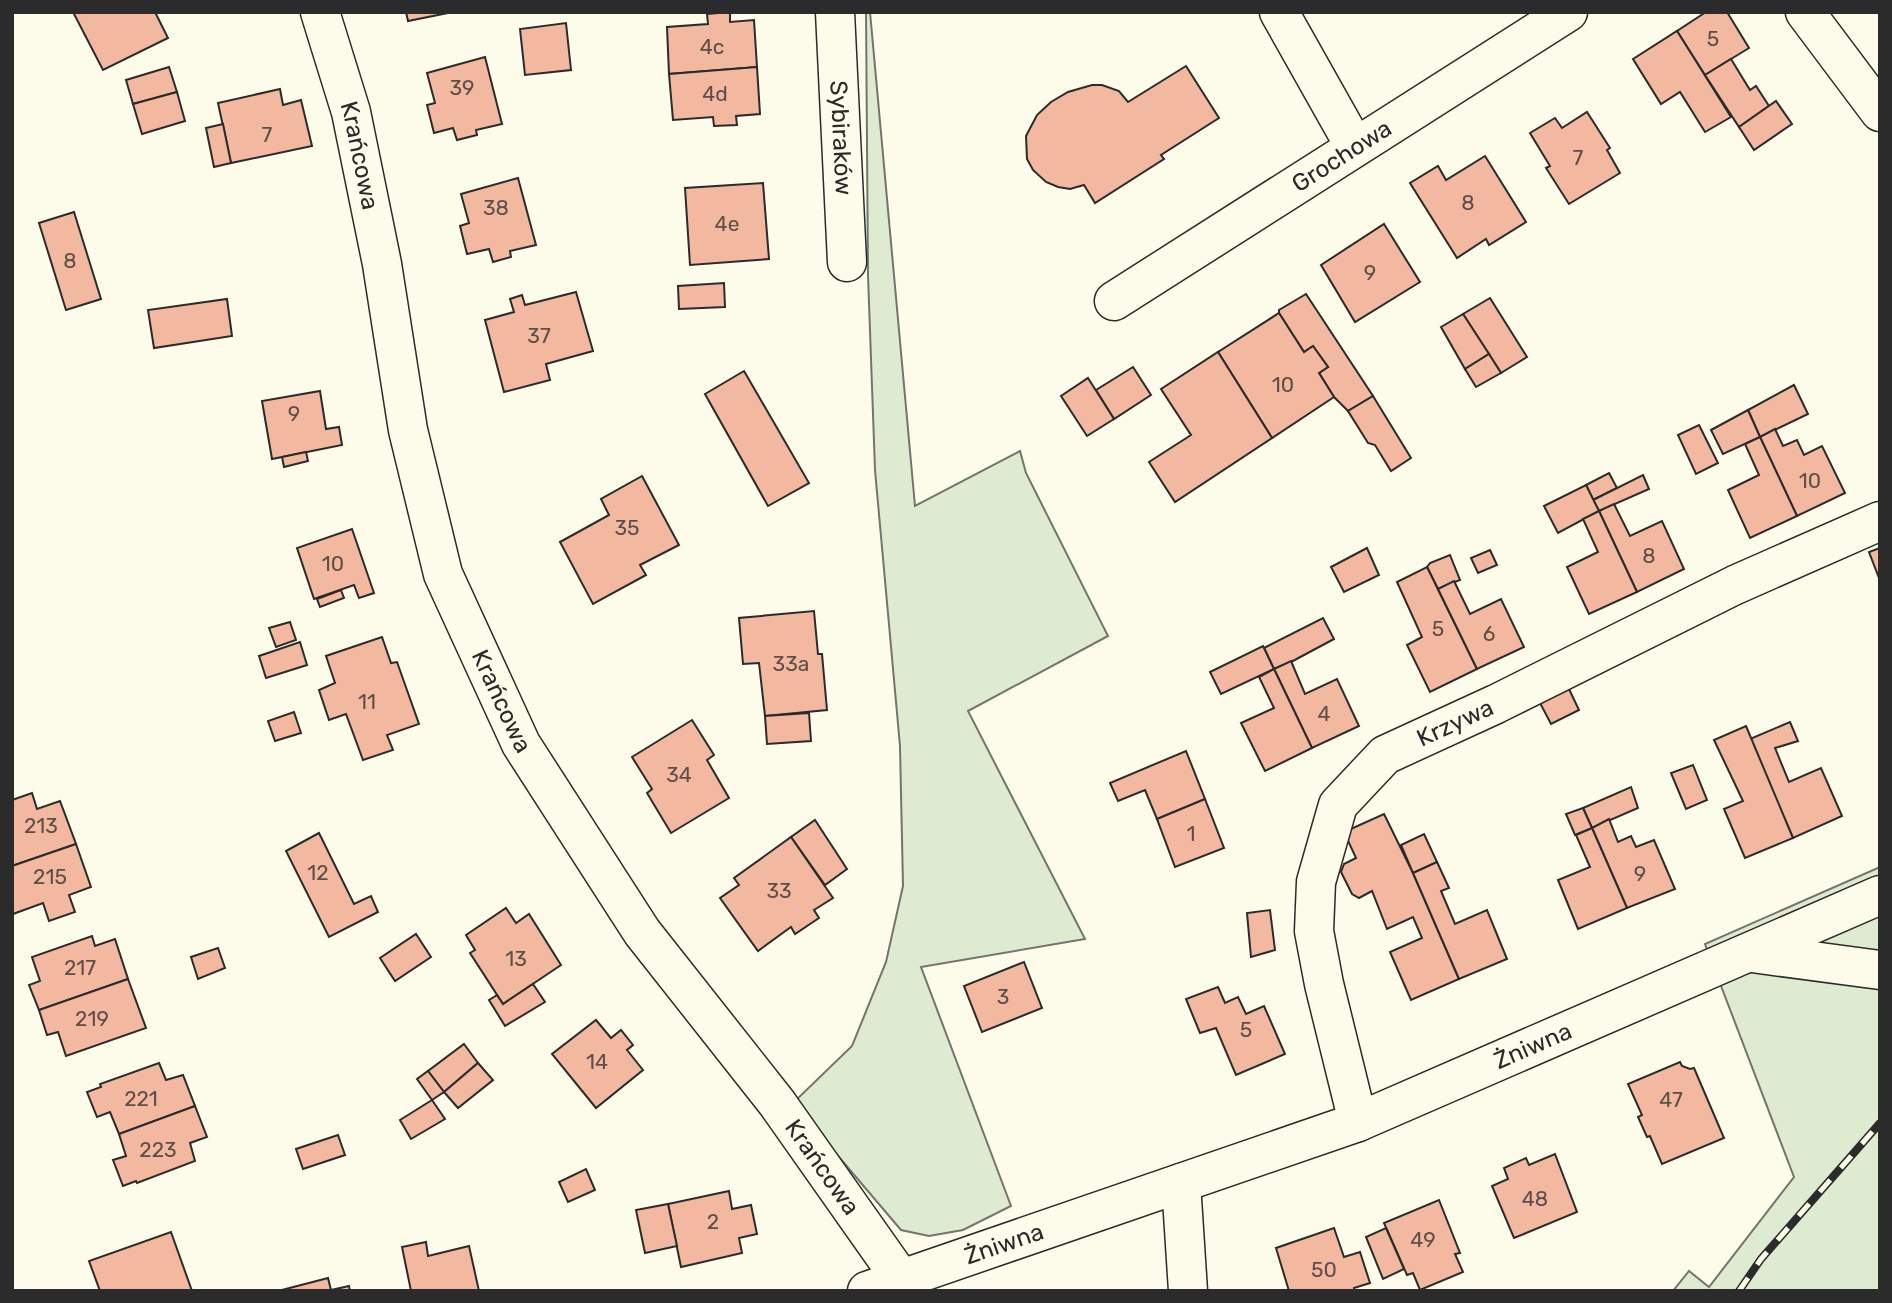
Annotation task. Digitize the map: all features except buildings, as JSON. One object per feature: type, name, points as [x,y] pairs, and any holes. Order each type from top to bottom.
[{"type":"street","name":"Krańcowa","points":[[320,12],[351,113],[382,264],[408,430],[443,574],[521,744],[642,932],[777,1102],[890,1287]]},
{"type":"street","name":"Sybiraków","points":[[835,12],[847,262]]},
{"type":"street","points":[[1279,12],[1355,148]]},
{"type":"street","name":"Grochowa","points":[[1114,301],[1568,12]]},
{"type":"street","points":[[1805,12],[1880,112]]},
{"type":"street","name":"Krzywa","points":[[1358,1122],[1324,984],[1314,931],[1316,882],[1338,805],[1385,755],[1496,704],[1735,585],[1880,522]]},
{"type":"street","name":"Żniwna","points":[[890,1287],[1358,1122],[1880,895]]},
{"type":"street","points":[[1750,953],[1880,970]]},
{"type":"street","points":[[1181,1183],[1188,1291]]},
{"type":"green space","points":[[866,12],[870,12],[915,506],[1020,451],[1026,473],[1108,636],[968,711],[1085,939],[921,967],[1011,1206],[963,1230],[929,1236],[901,1230],[793,1103],[852,1046],[886,962],[903,886],[900,746],[875,470],[868,275]]},
{"type":"green space","points":[[1880,867],[1880,1291],[1673,1291],[1689,1271],[1709,1287],[1794,1177],[1705,944]]},
{"type":"railway","points":[[1739,1291],[1761,1259],[1880,1123]]}]
